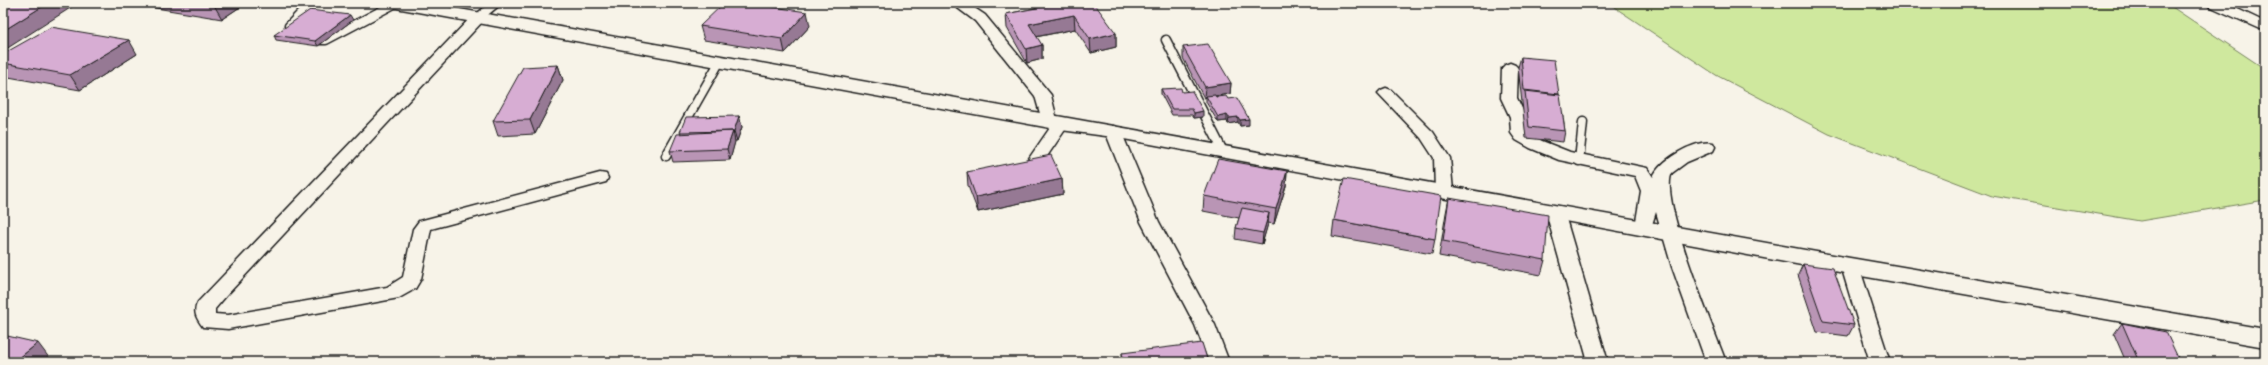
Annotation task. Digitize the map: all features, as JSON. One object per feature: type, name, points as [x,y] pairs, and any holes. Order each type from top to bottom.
[{"type":"street","points":[[3,6],[8,3]]},
{"type":"street","points":[[396,3],[1644,227],[1671,234],[2265,338]]},
{"type":"street","points":[[958,3],[980,18],[1043,95],[1055,122]]},
{"type":"street","points":[[2214,3],[2265,28]]},
{"type":"street","points":[[479,17],[214,296],[205,307],[205,316],[210,322],[228,322],[392,293],[408,284],[412,279],[422,229],[425,226],[600,178]]},
{"type":"street","points":[[1510,68],[1509,98],[1518,117],[1522,137],[1553,152],[1579,161],[1641,172],[1646,178],[1651,192],[1644,227]]},
{"type":"street","points":[[1386,93],[1427,135],[1442,158],[1444,191]]},
{"type":"street","points":[[1031,167],[1055,122]]},
{"type":"street","points":[[1113,131],[1150,222],[1205,325],[1219,362]]},
{"type":"street","points":[[1706,147],[1668,166],[1662,178],[1662,202],[1671,234],[1716,362]]},
{"type":"street","points":[[1555,212],[1598,362]]},
{"type":"street","points":[[1850,266],[1880,362]]},
{"type":"lane","points":[[293,34],[289,26],[311,3]]},
{"type":"lane","points":[[308,40],[326,40],[396,3]]},
{"type":"lane","points":[[479,17],[496,3]]},
{"type":"lane","points":[[1166,40],[1222,151]]},
{"type":"lane","points":[[666,156],[720,61]]},
{"type":"lane","points":[[1579,161],[1583,122]]},
{"type":"green space","points":[[1608,3],[2166,3],[2265,69],[2265,200],[2140,221],[1992,196],[1829,134],[1716,75]]},
{"type":"building","points":[[12,3],[48,3],[3,31],[3,8]]},
{"type":"building","points":[[202,3],[217,3],[214,5]]},
{"type":"building","points":[[724,3],[747,3],[807,12],[782,39],[700,26]]},
{"type":"building","points":[[1061,3],[1094,3],[1116,33],[1090,39],[1074,15],[1029,24],[1042,45],[1026,49],[1006,14]]},
{"type":"building","points":[[310,10],[350,15],[315,41],[274,35]]},
{"type":"building","points":[[51,27],[129,40],[70,75],[3,63],[3,54]]},
{"type":"building","points":[[1208,44],[1231,83],[1205,87],[1183,47]]},
{"type":"building","points":[[1521,57],[1554,60],[1559,94],[1524,90]]},
{"type":"building","points":[[558,65],[530,120],[493,121],[523,67]]},
{"type":"building","points":[[1181,88],[1182,92],[1192,91],[1203,111],[1194,113],[1192,109],[1172,109],[1161,89]]},
{"type":"building","points":[[1525,91],[1560,95],[1565,131],[1529,127]]},
{"type":"building","points":[[1215,95],[1216,97],[1226,96],[1228,99],[1237,98],[1249,119],[1240,120],[1238,117],[1229,118],[1227,115],[1218,117],[1206,96]]},
{"type":"building","points":[[739,116],[734,131],[680,132],[686,117]]},
{"type":"building","points":[[733,131],[727,149],[670,151],[677,134]]},
{"type":"building","points":[[1051,155],[1062,179],[976,197],[967,172]]},
{"type":"building","points":[[1218,159],[1287,171],[1276,209],[1204,196]]},
{"type":"building","points":[[1344,179],[1441,196],[1435,239],[1334,220]]},
{"type":"building","points":[[1449,198],[1548,215],[1545,260],[1443,241]]},
{"type":"building","points":[[1242,208],[1269,213],[1263,233],[1236,228]]},
{"type":"building","points":[[1803,264],[1833,268],[1854,325],[1823,321]]},
{"type":"building","points":[[2122,323],[2166,332],[2180,362],[2139,362]]},
{"type":"building","points":[[3,335],[38,343],[14,362],[3,362]]},
{"type":"building","points":[[1202,343],[1208,362],[1124,362],[1122,353]]}]
